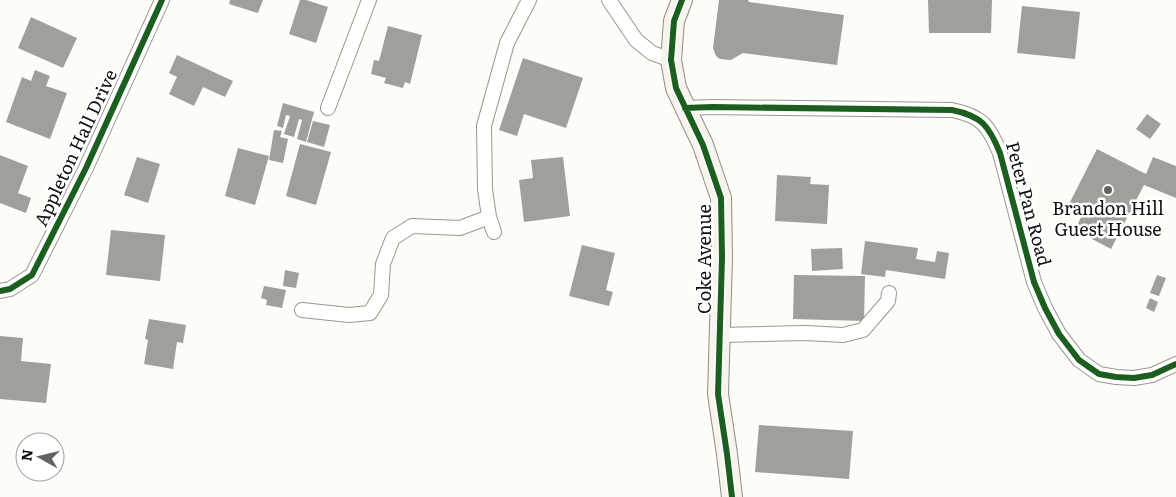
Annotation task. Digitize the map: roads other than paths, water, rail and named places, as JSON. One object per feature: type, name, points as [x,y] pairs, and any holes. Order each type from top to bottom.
[{"type":"street","name":"Appleton Hall Drive","points":[[0,291],[10,289],[32,275],[86,168],[162,0]]},
{"type":"street","points":[[328,108],[369,0]]},
{"type":"street","points":[[494,232],[489,217],[485,189],[484,126],[508,43],[529,0]]},
{"type":"street","points":[[609,0],[636,40],[652,53],[671,60]]},
{"type":"street","name":"Coke Avenue","points":[[682,0],[674,21],[671,60],[676,88],[703,145],[721,198],[722,258],[718,394],[732,497]]},
{"type":"street","name":"Peter Pan Road","points":[[685,108],[952,110],[967,113],[982,122],[992,134],[1000,154],[1034,282],[1059,334],[1079,360],[1099,374],[1116,378],[1152,375],[1176,364]]},
{"type":"street","points":[[302,310],[349,315],[370,313],[381,295],[383,264],[393,238],[412,226],[460,228],[489,217]]},
{"type":"street","points":[[720,335],[805,333],[842,335],[863,330],[888,301],[889,292]]},
{"type":"place","name":"Brandon Hill Guest House","points":[[1108,190]]}]
